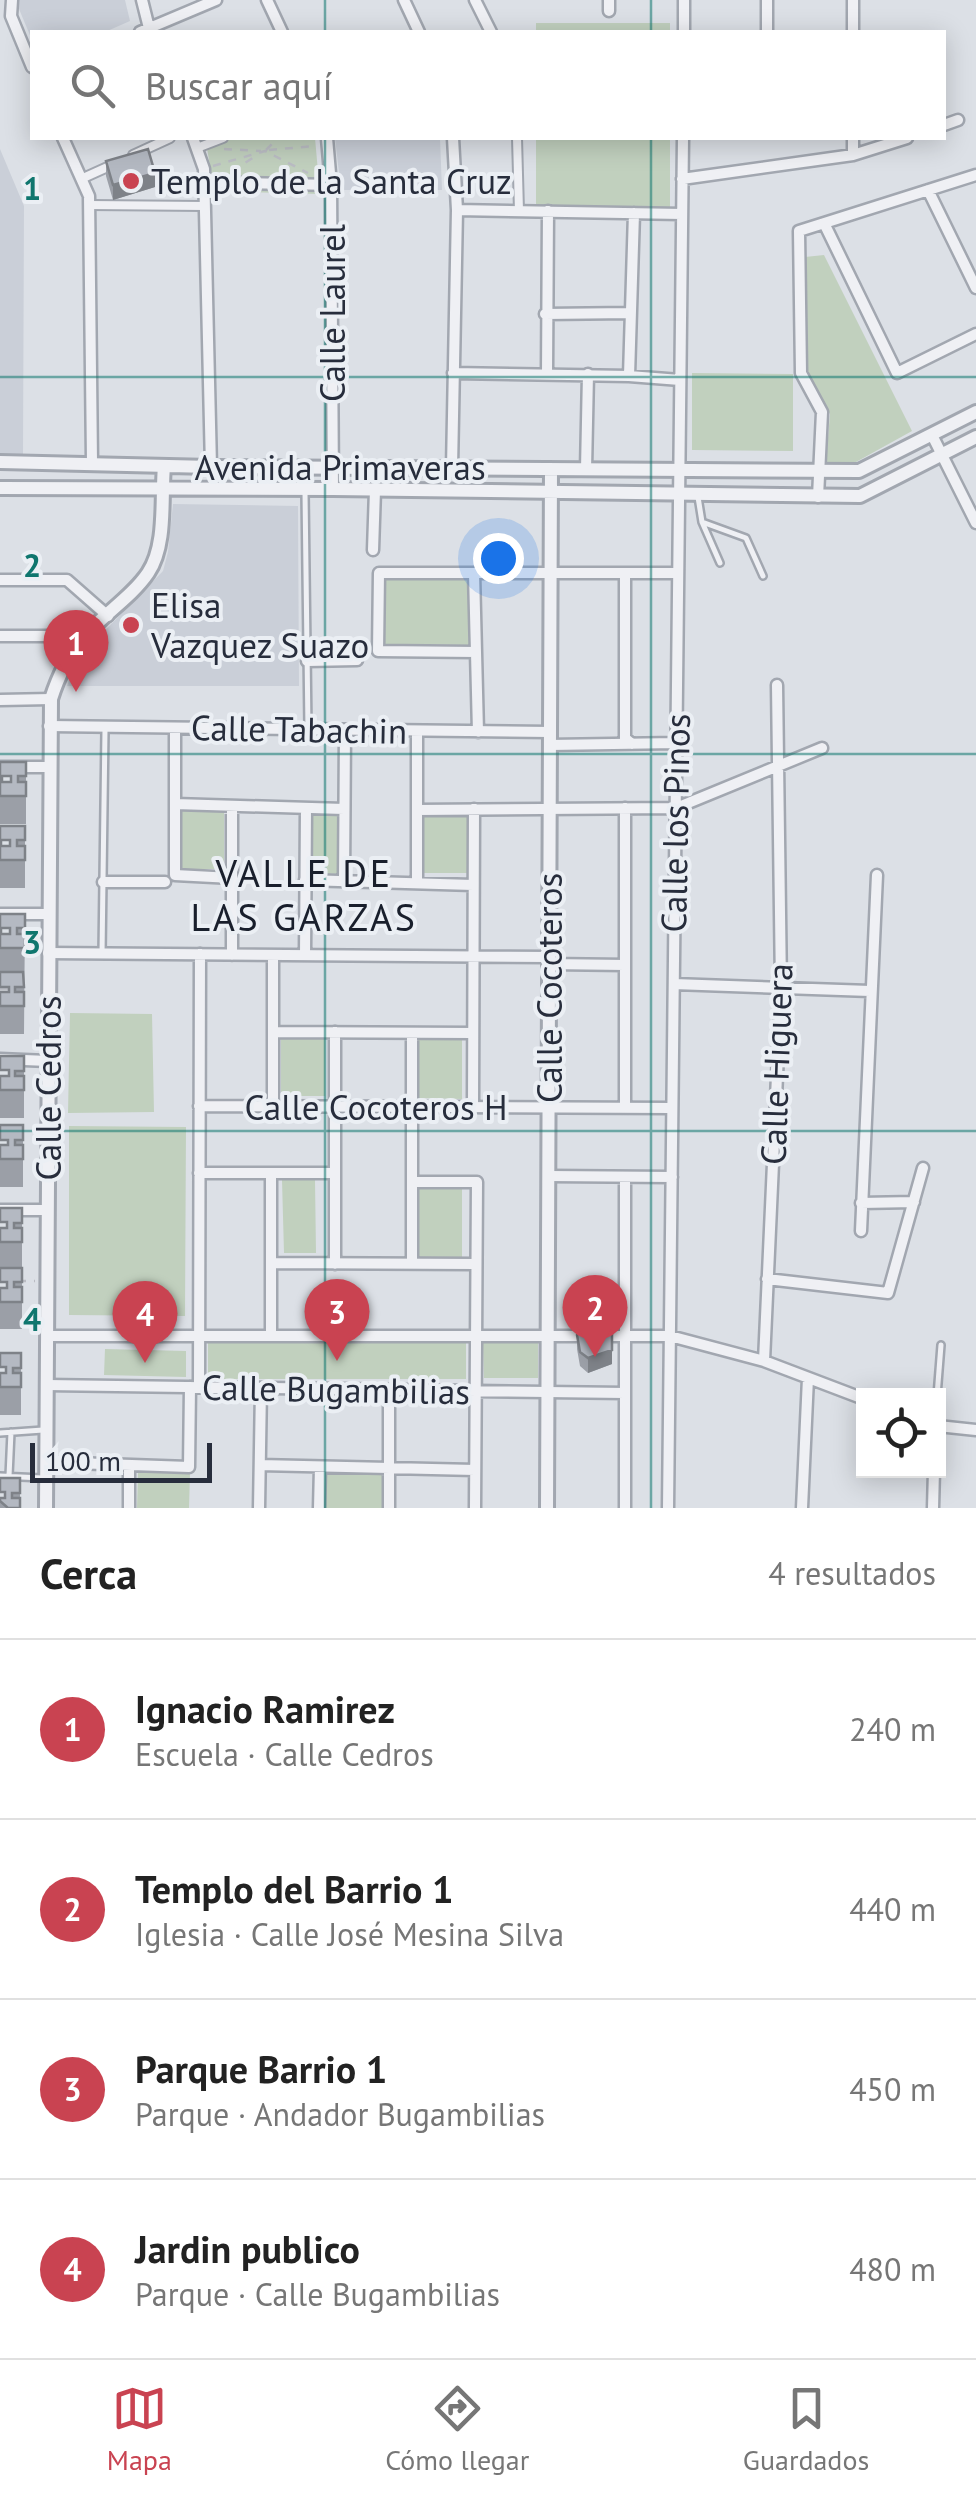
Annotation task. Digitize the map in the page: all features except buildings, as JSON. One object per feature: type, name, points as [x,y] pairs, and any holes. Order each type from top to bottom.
[{"type":"street","points":[[12,0],[11,16],[30,62]]},
{"type":"street","points":[[142,0],[146,30]]},
{"type":"street","points":[[148,30],[216,0]]},
{"type":"street","points":[[268,0],[281,30]]},
{"type":"street","points":[[404,0],[418,30]]},
{"type":"street","points":[[475,0],[490,30]]},
{"type":"street","points":[[684,0],[684,30]]},
{"type":"street","points":[[767,0],[767,30]]},
{"type":"street","points":[[853,0],[853,30]]},
{"type":"street","points":[[946,124],[958,120]]},
{"type":"street","points":[[64,140],[90,205],[92,462]]},
{"type":"street","points":[[81,179],[166,140]]},
{"type":"street","points":[[452,468],[457,210],[453,140]]},
{"type":"street","points":[[517,140],[518,211]]},
{"type":"street","name":"Calle los Pinos","points":[[668,1508],[683,140]]},
{"type":"street","points":[[853,140],[853,155]]},
{"type":"street","points":[[682,179],[853,155],[900,140]]},
{"type":"street","name":"Calle Laurel","points":[[328,141],[332,488]]},
{"type":"street","points":[[195,143],[209,182],[205,206],[211,468]]},
{"type":"street","points":[[818,497],[822,412],[801,372],[798,231],[976,175]]},
{"type":"street","points":[[209,182],[331,185]]},
{"type":"street","points":[[928,190],[976,288]]},
{"type":"street","points":[[90,205],[205,206]]},
{"type":"street","points":[[457,210],[682,214]]},
{"type":"street","points":[[547,374],[548,212]]},
{"type":"street","points":[[629,376],[634,213]]},
{"type":"street","points":[[824,223],[897,373],[976,334]]},
{"type":"street","points":[[546,314],[630,314]]},
{"type":"street","points":[[453,373],[588,374],[680,380]]},
{"type":"street","points":[[586,469],[588,374]]},
{"type":"street","name":"Avenida Primaveras","points":[[0,462],[211,468],[859,472],[976,412]]},
{"type":"street","points":[[932,435],[976,523]]},
{"type":"street","name":"Avenida Primaveras","points":[[0,488],[332,488],[860,496],[976,437]]},
{"type":"street","name":"Calle Cedros","points":[[46,1508],[51,699],[60,671],[84,636],[150,572],[158,548],[164,466]]},
{"type":"street","name":"Calle Cocoteros","points":[[547,1508],[551,469]]},
{"type":"street","points":[[373,550],[374,490]]},
{"type":"street","points":[[476,652],[378,651],[379,573],[678,573]]},
{"type":"street","points":[[474,573],[478,732]]},
{"type":"street","points":[[625,573],[625,738],[632,744]]},
{"type":"street","points":[[0,580],[67,580],[108,616]]},
{"type":"street","points":[[0,636],[84,636]]},
{"type":"street","points":[[307,661],[357,660]]},
{"type":"street","name":"Calle Higuera","points":[[764,1361],[781,988],[777,685]]},
{"type":"street","points":[[0,700],[51,699]]},
{"type":"street","name":"Calle Tabachin","points":[[49,726],[478,732],[632,744],[676,743]]},
{"type":"street","points":[[170,878],[175,728]]},
{"type":"street","points":[[344,881],[345,730]]},
{"type":"street","points":[[417,731],[417,883]]},
{"type":"street","points":[[417,810],[676,808],[822,748]]},
{"type":"street","points":[[0,767],[49,767]]},
{"type":"street","points":[[175,804],[344,809]]},
{"type":"street","points":[[232,806],[232,955]]},
{"type":"street","points":[[304,955],[306,808]]},
{"type":"street","points":[[625,808],[625,1108]]},
{"type":"street","points":[[474,810],[474,1108]]},
{"type":"street","points":[[861,1231],[878,876]]},
{"type":"street","points":[[103,882],[232,878]]},
{"type":"street","points":[[305,880],[473,885]]},
{"type":"street","points":[[0,914],[48,914]]},
{"type":"street","points":[[48,954],[473,956],[625,965]]},
{"type":"street","points":[[46,1462],[189,1466],[199,1336],[200,954]]},
{"type":"street","points":[[273,955],[273,1106]]},
{"type":"street","points":[[674,984],[870,991]]},
{"type":"street","points":[[273,1032],[473,1033]]},
{"type":"street","points":[[335,1032],[336,1264]]},
{"type":"street","points":[[412,1032],[412,1264]]},
{"type":"street","points":[[0,1060],[48,1060]]},
{"type":"street","name":"Calle Cocoteros H","points":[[199,1106],[672,1108]]},
{"type":"street","points":[[767,1279],[888,1294],[923,1168]]},
{"type":"street","points":[[199,1173],[335,1173]]},
{"type":"street","points":[[271,1173],[271,1336]]},
{"type":"street","points":[[548,1176],[672,1177]]},
{"type":"street","points":[[625,1177],[625,1508]]},
{"type":"street","points":[[412,1182],[476,1182],[475,1508]]},
{"type":"street","points":[[862,1203],[914,1202]]},
{"type":"street","points":[[0,1210],[47,1210]]},
{"type":"street","points":[[271,1264],[476,1264]]},
{"type":"street","points":[[47,1336],[670,1336],[764,1361],[856,1396]]},
{"type":"street","points":[[802,1508],[808,1378]]},
{"type":"street","name":"Calle Bugambilias","points":[[46,1385],[625,1393]]},
{"type":"street","points":[[259,1508],[261,1388]]},
{"type":"street","points":[[389,1390],[389,1508]]},
{"type":"street","points":[[946,1427],[976,1430]]},
{"type":"street","points":[[129,1465],[130,1508]]},
{"type":"street","points":[[260,1466],[475,1470]]},
{"type":"street","points":[[318,1508],[320,1467]]},
{"type":"street","points":[[934,1478],[934,1508]]},
{"type":"lane","points":[[304,489],[308,730]]},
{"type":"lane","points":[[698,494],[702,522],[720,563]]},
{"type":"lane","points":[[702,522],[746,538],[763,576]]},
{"type":"lane","points":[[102,954],[105,727]]},
{"type":"lane","points":[[938,1388],[941,1344]]},
{"type":"lane","points":[[0,1433],[46,1430]]},
{"type":"lane","points":[[10,1432],[10,1476]]},
{"type":"lane","points":[[0,1476],[46,1478]]},
{"type":"path","points":[[209,182],[265,151],[276,140]]},
{"type":"path","points":[[204,169],[265,151],[328,141]]},
{"type":"path","points":[[226,149],[265,151],[331,185]]},
{"type":"path","points":[[0,989],[16,989]]},
{"type":"path","points":[[16,1281],[47,1281]]},
{"type":"shaded area","points":[[19,0],[125,0],[130,21],[110,30],[30,30],[30,35]]},
{"type":"shaded area","points":[[335,140],[440,140],[442,190],[341,190]]},
{"type":"shaded area","points":[[0,149],[24,206],[23,455],[0,455]]},
{"type":"shaded area","points":[[173,504],[298,506],[299,686],[67,686],[77,659],[163,571]]},
{"type":"green space","points":[[536,23],[670,23],[670,30],[536,30]]},
{"type":"green space","points":[[229,140],[315,140],[320,194],[214,191],[207,148]]},
{"type":"green space","points":[[536,140],[670,140],[670,208],[536,208]]},
{"type":"green space","points":[[824,255],[912,431],[856,462],[826,462],[830,414],[808,374],[805,257]]},
{"type":"green space","points":[[692,373],[793,374],[793,451],[692,450]]},
{"type":"green space","points":[[385,576],[470,577],[469,645],[384,644]]},
{"type":"green space","points":[[180,810],[224,811],[224,869],[180,869]]},
{"type":"green space","points":[[310,811],[339,812],[339,874],[309,873]]},
{"type":"green space","points":[[423,814],[467,815],[467,873],[423,873]]},
{"type":"green space","points":[[70,1013],[152,1014],[154,1112],[68,1113]]},
{"type":"green space","points":[[281,1038],[325,1038],[325,1096],[281,1096]]},
{"type":"green space","points":[[418,1040],[462,1040],[462,1099],[418,1098]]},
{"type":"green space","points":[[69,1126],[186,1127],[185,1316],[69,1315]]},
{"type":"green space","points":[[282,1180],[315,1180],[316,1253],[284,1253]]},
{"type":"green space","points":[[418,1185],[462,1186],[462,1258],[418,1258]]},
{"type":"green space","points":[[208,1342],[466,1343],[466,1379],[208,1379]]},
{"type":"green space","points":[[483,1343],[538,1343],[538,1378],[484,1378]]},
{"type":"green space","points":[[105,1349],[186,1351],[186,1377],[104,1375]]},
{"type":"green space","points":[[322,1471],[382,1472],[382,1508],[322,1508]]},
{"type":"green space","points":[[138,1472],[190,1473],[189,1508],[137,1508]]},
{"type":"place","name":"Templo de la Santa Cruz","points":[[131,181]]},
{"type":"place","name":"Elisa Vazquez Suazo","points":[[131,625]]},
{"type":"place","name":"Ignacio Ramirez","points":[[76,692]]},
{"type":"place","name":"Templo del Barrio 1","points":[[595,1357]]},
{"type":"place","name":"Parque Barrio 1","points":[[337,1361]]},
{"type":"place","name":"Jardin publico","points":[[145,1363]]},
{"type":"district","name":"VALLE DE LAS GARZAS","points":[[304,894]]}]
